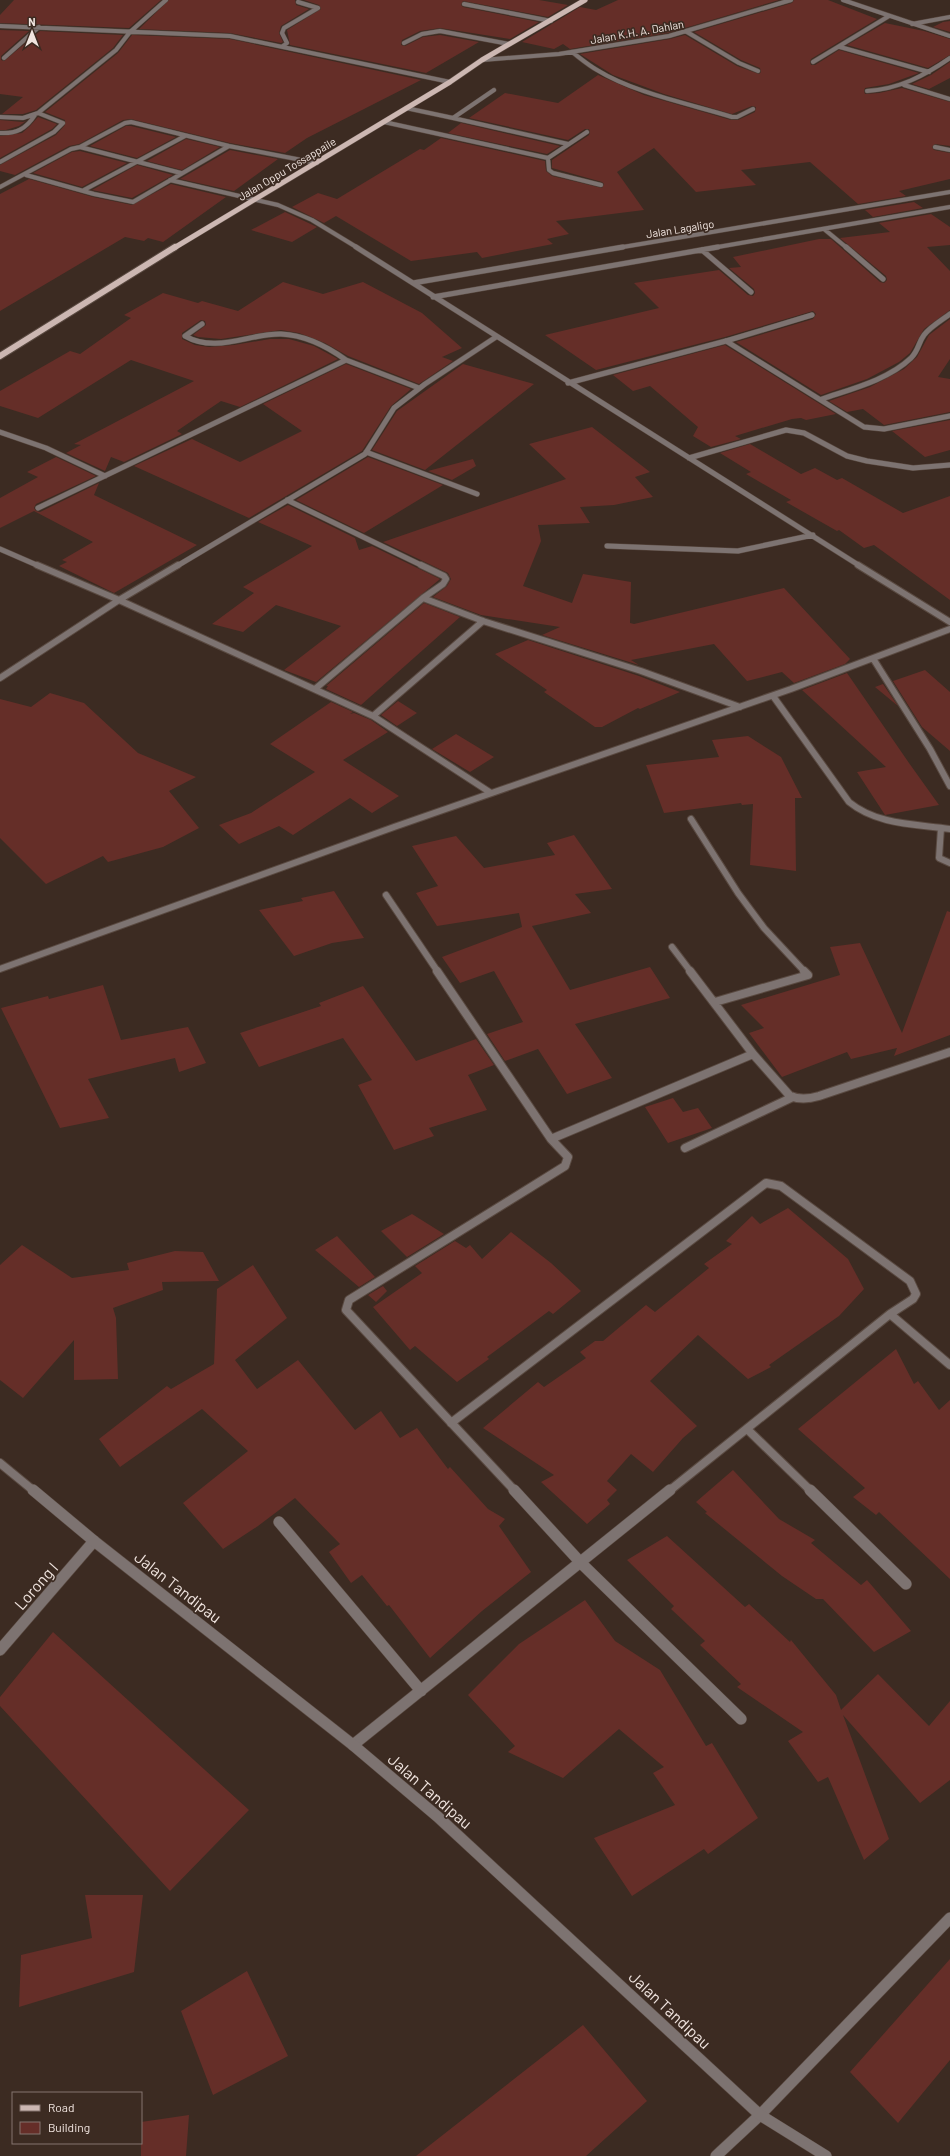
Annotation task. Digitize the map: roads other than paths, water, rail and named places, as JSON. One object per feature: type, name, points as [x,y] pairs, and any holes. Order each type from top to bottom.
[{"type":"main road","name":"Jalan Oppu Tossappaile","points":[[0,356],[166,253],[318,163],[450,82],[482,60],[585,0]]},
{"type":"street","points":[[0,133],[12,134],[21,132],[36,114],[116,50],[130,32],[166,0]]},
{"type":"street","name":"Jalan K.H. A. Dahlan","points":[[482,60],[532,58],[687,32],[791,0]]},
{"type":"street","points":[[843,0],[950,36]]},
{"type":"street","points":[[283,46],[287,43],[282,33],[284,28],[318,8],[298,2]]},
{"type":"street","points":[[464,4],[551,21]]},
{"type":"street","points":[[813,62],[889,16]]},
{"type":"street","points":[[912,24],[931,19],[950,17]]},
{"type":"street","points":[[0,26],[230,36],[450,82]]},
{"type":"street","points":[[4,58],[39,27]]},
{"type":"street","points":[[404,44],[422,34],[440,31],[509,44]]},
{"type":"street","points":[[687,32],[701,39],[733,60],[758,71]]},
{"type":"street","points":[[840,47],[929,72]]},
{"type":"street","points":[[572,52],[597,70],[659,95],[732,117],[742,115],[753,109]]},
{"type":"street","points":[[867,91],[886,90],[904,85],[929,72],[950,58]]},
{"type":"street","points":[[904,85],[950,99]]},
{"type":"street","points":[[453,118],[494,90]]},
{"type":"street","points":[[406,108],[568,144]]},
{"type":"street","points":[[0,117],[23,118],[36,114],[62,123],[54,132],[0,162]]},
{"type":"street","points":[[384,122],[548,158],[587,132]]},
{"type":"street","points":[[0,187],[26,175],[71,149],[80,147],[128,123],[229,146],[318,163]]},
{"type":"street","points":[[84,190],[185,136]]},
{"type":"street","points":[[26,175],[94,194],[133,202],[229,146]]},
{"type":"street","points":[[80,147],[181,174]]},
{"type":"street","points":[[935,147],[950,150]]},
{"type":"street","points":[[548,158],[549,170],[553,173],[601,184]]},
{"type":"street","points":[[170,180],[258,199],[278,205],[312,220],[414,283],[433,297],[568,383],[950,622]]},
{"type":"street","name":"Jalan Lagaligo","points":[[414,283],[950,192]]},
{"type":"street","name":"Jalan Lagaligo","points":[[433,297],[950,207]]},
{"type":"street","points":[[824,229],[883,279]]},
{"type":"street","points":[[702,250],[751,292]]},
{"type":"street","points":[[822,399],[863,385],[898,367],[919,350],[922,345],[921,339],[925,333],[950,314]]},
{"type":"street","points":[[568,383],[726,341],[812,315]]},
{"type":"street","points":[[202,324],[185,336],[217,345],[231,344],[258,336],[283,334],[313,343],[346,360],[419,388]]},
{"type":"street","points":[[0,678],[119,600],[366,452],[388,415],[419,388],[496,337]]},
{"type":"street","points":[[726,341],[822,399],[864,427],[884,429],[950,416]]},
{"type":"street","points":[[38,508],[346,360]]},
{"type":"street","points":[[690,458],[786,430],[804,433],[847,456],[867,461],[913,468],[950,465]]},
{"type":"street","points":[[0,432],[46,448],[105,476]]},
{"type":"street","points":[[366,452],[477,494]]},
{"type":"street","points":[[287,500],[444,576],[446,579],[445,582],[423,598],[315,689]]},
{"type":"street","points":[[607,546],[738,552],[813,535]]},
{"type":"street","points":[[0,549],[119,600],[373,716],[491,793]]},
{"type":"street","points":[[423,598],[483,621],[641,671],[740,707]]},
{"type":"street","points":[[373,716],[483,621]]},
{"type":"street","points":[[0,969],[491,793],[874,660],[950,629]]},
{"type":"street","points":[[874,660],[930,749],[950,786]]},
{"type":"street","points":[[773,696],[852,806],[871,816],[950,830]]},
{"type":"street","points":[[691,819],[738,893],[764,928],[808,974],[715,1002]]},
{"type":"street","points":[[942,828],[939,859],[950,863]]},
{"type":"street","points":[[386,895],[551,1139],[568,1157],[568,1163],[349,1300],[346,1304],[346,1310],[349,1315],[581,1563],[741,1719]]},
{"type":"street","points":[[672,947],[753,1054],[793,1097],[799,1100],[811,1098],[950,1052]]},
{"type":"street","points":[[551,1139],[753,1054]]},
{"type":"street","points":[[685,1148],[793,1097]]},
{"type":"street","points":[[353,1745],[421,1692],[890,1314],[915,1296],[914,1287],[910,1281],[781,1186],[766,1183],[451,1423]]},
{"type":"street","points":[[890,1314],[950,1365]]},
{"type":"street","points":[[747,1429],[906,1584]]},
{"type":"street","name":"Jalan Tandipau","points":[[0,1463],[94,1542],[353,1745],[438,1817],[760,2116],[826,2156]]},
{"type":"street","points":[[279,1522],[421,1692]]},
{"type":"street","name":"Lorong I","points":[[0,1650],[94,1542]]},
{"type":"street","points":[[716,2156],[760,2116],[950,1918]]}]
